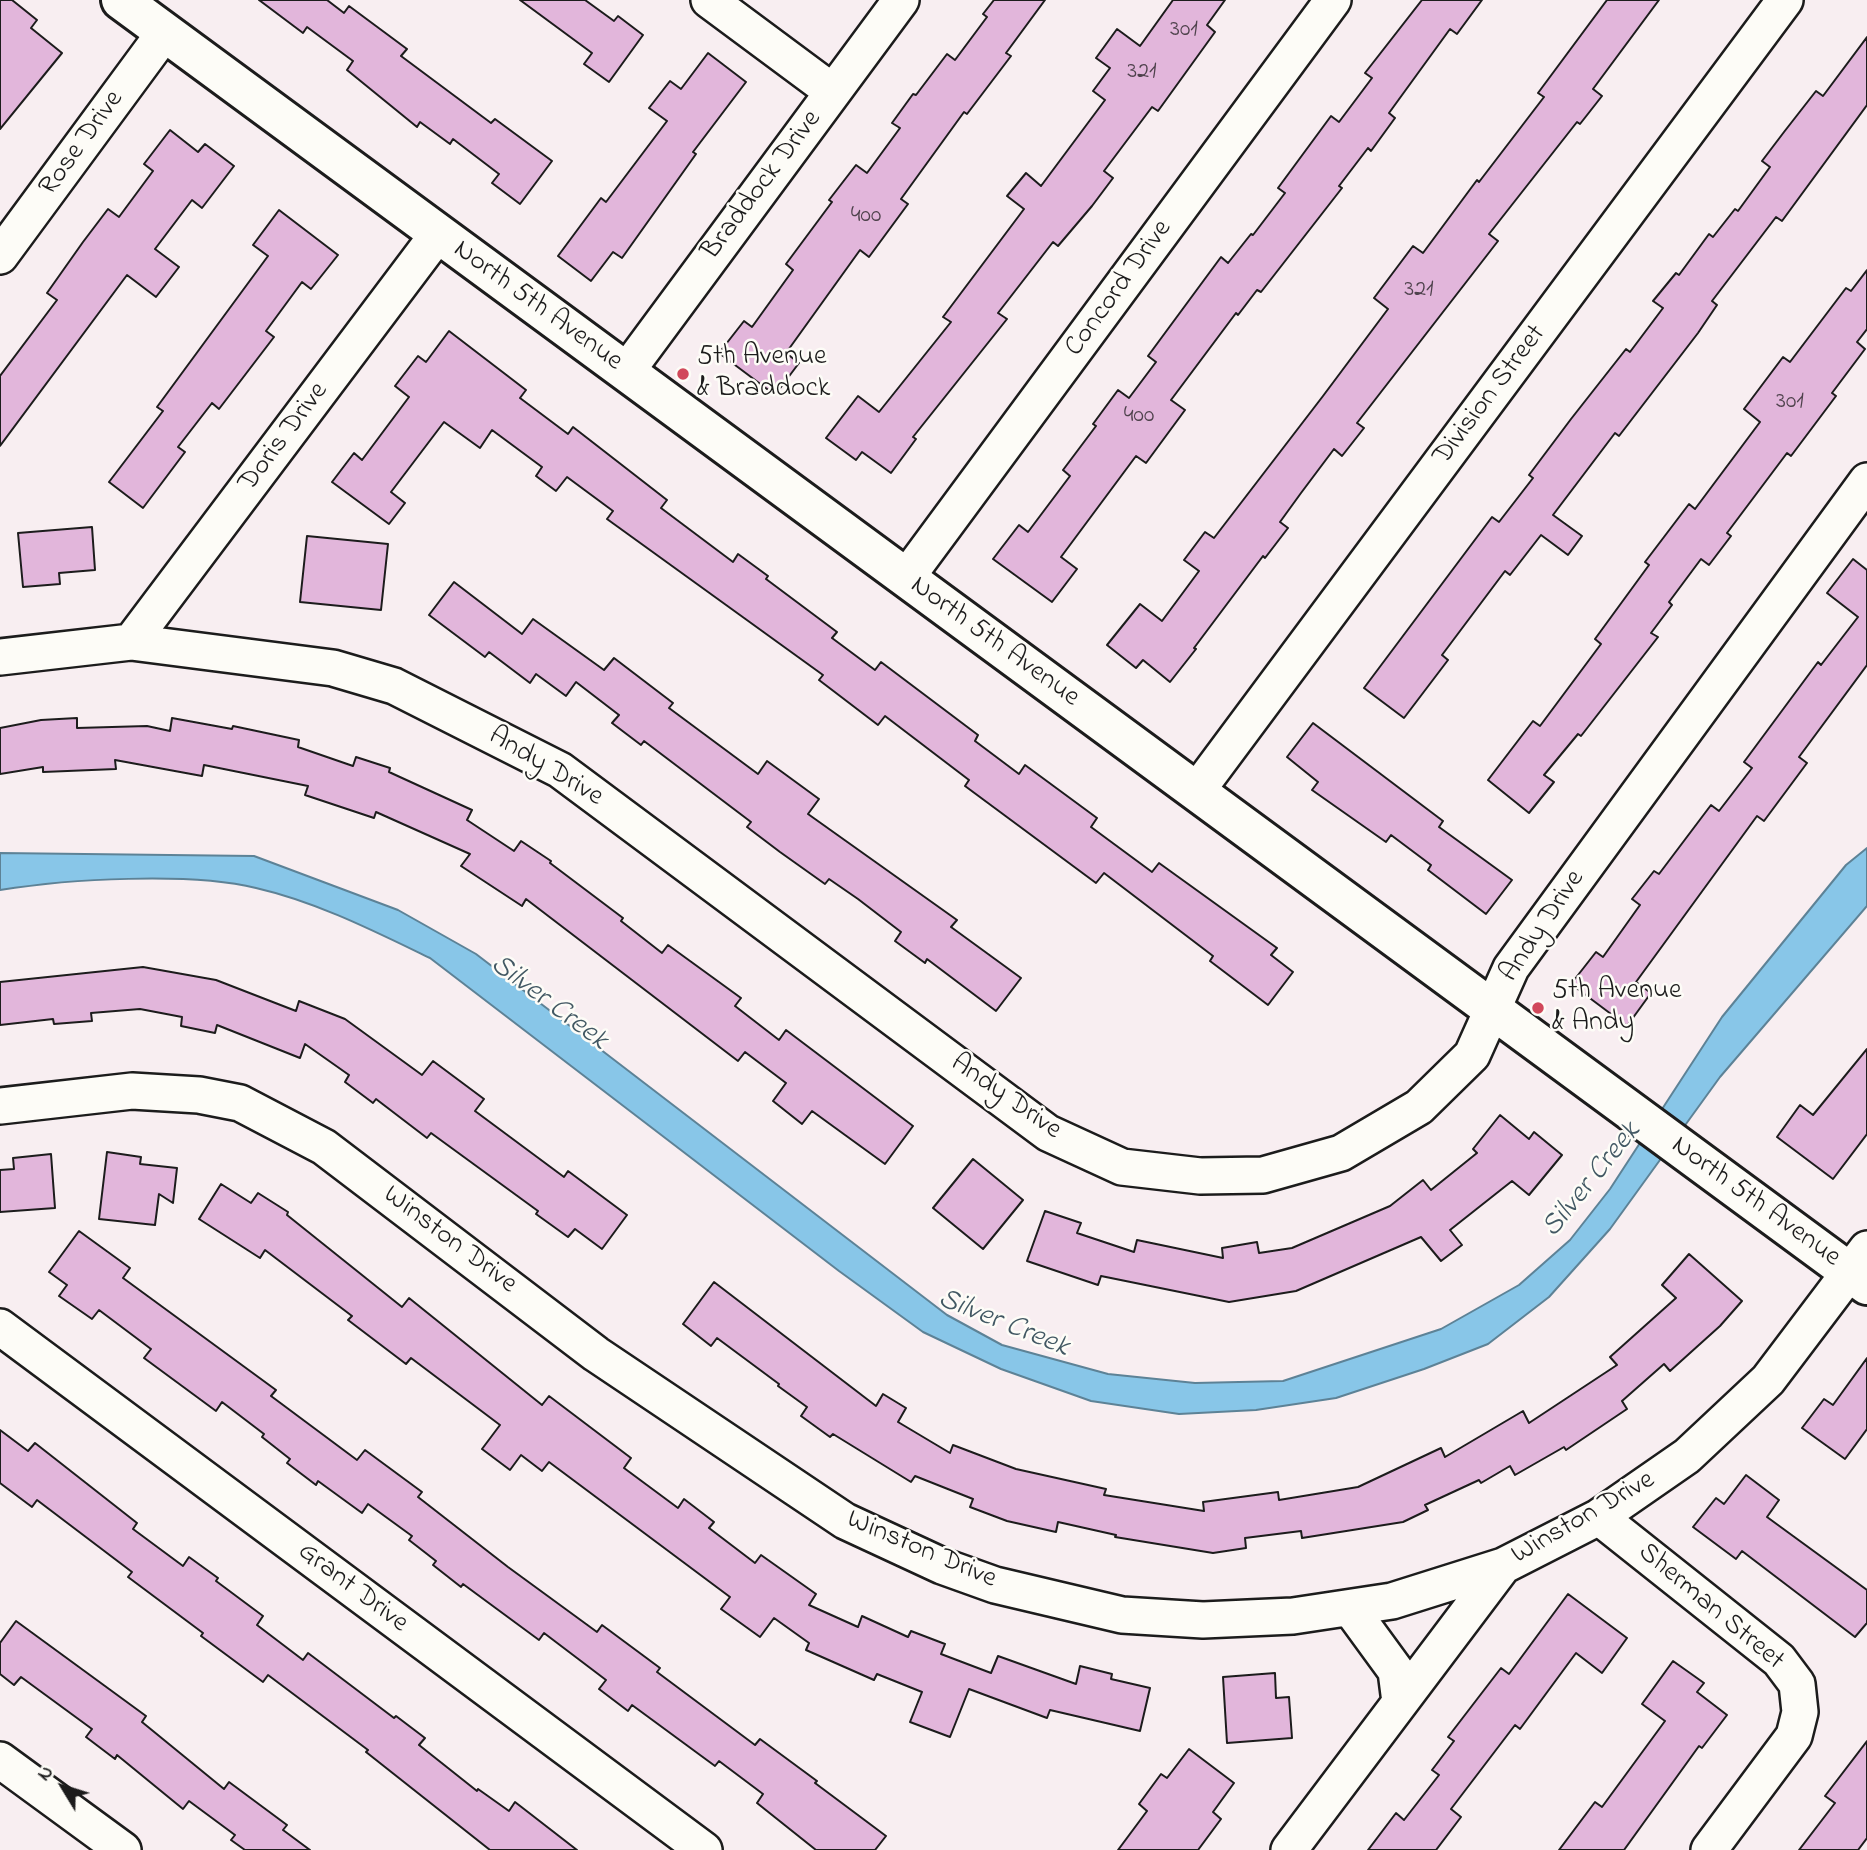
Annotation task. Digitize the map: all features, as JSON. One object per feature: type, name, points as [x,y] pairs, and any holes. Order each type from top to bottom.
[{"type":"street","name":"North 5th Avenue","points":[[121,0],[1646,1123],[1861,1269]]},
{"type":"street","points":[[709,0],[833,92]]},
{"type":"street","name":"Braddock Drive","points":[[625,372],[901,0]]},
{"type":"street","name":"Concord Drive","points":[[906,578],[1333,0]]},
{"type":"street","name":"Division Street","points":[[1196,792],[1785,0]]},
{"type":"street","name":"Rose Drive","points":[[0,256],[165,32]]},
{"type":"street","name":"Doris Drive","points":[[131,642],[438,234]]},
{"type":"street","name":"Andy Drive","points":[[0,657],[131,642],[333,668],[394,686],[560,770],[1048,1133],[1122,1167],[1233,1177],[1285,1170],[1341,1153],[1419,1107],[1472,1055],[1511,968],[1867,481]]},
{"type":"street","name":"Winston Drive","points":[[0,1105],[132,1091],[199,1095],[240,1103],[324,1147],[596,1353],[845,1521],[942,1566],[995,1585],[1122,1615],[1203,1620],[1293,1616],[1392,1601],[1503,1566],[1599,1517],[1687,1456],[1768,1380],[1861,1269]]},
{"type":"street","name":"Grant Drive","points":[[0,1327],[704,1850]]},
{"type":"street","name":"Sherman Street","points":[[1599,1517],[1779,1660],[1797,1684],[1800,1712],[1794,1736],[1709,1850]]},
{"type":"street","points":[[1289,1850],[1503,1566]]},
{"type":"street","points":[[1350,1608],[1396,1671],[1400,1702]]},
{"type":"street","points":[[0,1760],[123,1850]]},
{"type":"water","points":[[1867,848],[1867,906],[1720,1077],[1610,1229],[1549,1297],[1488,1344],[1424,1369],[1336,1398],[1256,1410],[1179,1414],[1091,1401],[1001,1369],[923,1332],[839,1271],[430,958],[366,928],[301,901],[229,883],[164,879],[93,880],[0,890],[0,853],[254,856],[398,910],[476,954],[947,1315],[1002,1345],[1108,1374],[1195,1383],[1283,1381],[1441,1329],[1519,1285],[1570,1240],[1610,1189],[1722,1017],[1846,865]]},
{"type":"building","points":[[0,0],[12,0],[37,20],[31,28],[62,53],[0,129]]},
{"type":"building","points":[[259,0],[327,0],[344,13],[349,6],[407,49],[401,56],[491,123],[495,119],[552,161],[520,204],[492,183],[499,174],[453,139],[450,144],[420,122],[417,127],[347,70],[353,61],[307,27],[303,33]]},
{"type":"building","points":[[520,0],[585,0],[614,21],[618,16],[643,35],[609,82],[584,64],[592,53]]},
{"type":"building","points":[[994,0],[1045,0],[1006,53],[1011,56],[967,114],[964,112],[901,199],[908,204],[869,257],[860,250],[786,353],[799,363],[775,395],[719,353],[744,321],[752,327],[793,270],[786,264],[832,202],[829,200],[856,165],[867,173],[900,128],[892,123],[913,94],[916,95],[947,54],[955,60],[987,17],[983,14]]},
{"type":"building","points":[[1173,0],[1225,0],[1207,25],[1215,32],[1158,111],[1152,107],[1104,171],[1113,178],[1092,206],[1058,246],[1053,242],[998,313],[1007,319],[913,437],[916,439],[891,473],[862,452],[856,460],[826,438],[858,396],[879,412],[951,322],[943,317],[1024,209],[1007,196],[1026,173],[1041,186],[1105,100],[1093,91],[1110,68],[1096,58],[1117,29],[1140,46]]},
{"type":"building","points":[[1422,0],[1482,0],[1457,34],[1450,29],[1389,113],[1395,118],[1371,151],[1368,148],[1339,186],[1342,188],[1261,292],[1257,290],[1238,315],[1236,313],[1171,400],[1185,410],[1146,463],[1136,456],[1061,557],[1077,569],[1052,602],[993,559],[1019,525],[1028,532],[1070,476],[1063,470],[1096,426],[1093,424],[1118,390],[1129,398],[1156,362],[1148,356],[1221,257],[1228,263],[1251,234],[1253,235],[1285,193],[1278,188],[1331,116],[1339,122],[1372,78],[1365,73]]},
{"type":"building","points":[[1607,0],[1659,0],[1593,89],[1602,96],[1580,124],[1577,122],[1489,234],[1498,241],[1357,423],[1364,428],[1342,456],[1334,449],[1301,493],[1280,522],[1288,528],[1265,558],[1263,556],[1194,648],[1196,649],[1170,682],[1143,660],[1136,668],[1107,645],[1140,604],[1162,621],[1199,571],[1184,560],[1205,532],[1214,538],[1323,396],[1388,309],[1374,298],[1413,246],[1423,253],[1477,180],[1479,182],[1544,97],[1538,93]]},
{"type":"building","points":[[1867,37],[1867,105],[1782,221],[1776,217],[1712,301],[1717,305],[1698,333],[1619,436],[1615,433],[1553,515],[1582,536],[1568,555],[1541,535],[1510,575],[1505,571],[1442,655],[1448,660],[1404,718],[1364,688],[1492,517],[1499,522],[1533,478],[1529,475],[1571,419],[1626,349],[1630,352],[1663,308],[1653,301],[1676,273],[1679,275],[1709,234],[1713,237],[1735,209],[1738,211],[1770,167],[1762,161],[1816,91],[1823,96]]},
{"type":"building","points":[[708,53],[746,82],[693,152],[696,154],[622,258],[613,252],[591,281],[558,256],[601,198],[606,202],[667,121],[649,108],[670,81],[681,89]]},
{"type":"building","points":[[170,130],[198,152],[205,144],[234,166],[202,208],[192,200],[155,249],[179,267],[156,297],[127,275],[0,446],[0,376],[57,300],[47,293],[83,242],[108,209],[119,217],[153,171],[144,164]]},
{"type":"building","points":[[279,210],[338,255],[311,289],[302,282],[266,331],[274,337],[219,409],[212,403],[178,447],[185,452],[143,508],[109,482],[163,411],[157,407],[268,256],[253,245]]},
{"type":"building","points":[[1867,270],[1867,329],[1857,342],[1865,349],[1832,393],[1836,396],[1791,456],[1787,453],[1727,533],[1731,536],[1709,565],[1701,559],[1669,602],[1672,605],[1651,633],[1658,637],[1581,736],[1578,734],[1544,775],[1554,782],[1529,813],[1488,780],[1533,721],[1540,726],[1601,644],[1595,639],[1649,565],[1645,562],[1689,504],[1695,509],[1760,422],[1744,409],[1783,357],[1790,362],[1846,288],[1851,291]]},
{"type":"building","points":[[449,331],[526,390],[520,398],[568,434],[573,427],[667,500],[661,508],[733,562],[738,554],[768,576],[766,579],[837,632],[832,638],[875,670],[881,662],[978,735],[975,741],[1019,774],[1025,765],[1097,818],[1091,827],[1152,872],[1159,863],[1277,948],[1271,955],[1293,972],[1268,1005],[1210,961],[1213,956],[1104,873],[1096,883],[965,786],[969,780],[885,716],[878,725],[819,680],[823,675],[607,519],[613,511],[567,477],[556,491],[536,476],[542,467],[492,430],[480,448],[444,422],[391,492],[405,503],[389,524],[332,482],[354,453],[362,460],[409,397],[395,386],[418,356],[426,362]]},
{"type":"building","points":[[92,527],[95,570],[59,573],[60,584],[23,587],[18,533]]},
{"type":"building","points":[[307,536],[388,544],[381,610],[300,602]]},
{"type":"building","points":[[1853,559],[1867,570],[1867,665],[1799,757],[1807,763],[1764,821],[1757,816],[1636,982],[1651,993],[1627,1026],[1571,984],[1596,952],[1603,957],[1640,905],[1632,899],[1654,871],[1659,874],[1711,805],[1719,811],[1752,768],[1744,762],[1818,662],[1821,665],[1858,617],[1827,593]]},
{"type":"building","points":[[454,582],[522,634],[533,619],[604,670],[614,658],[673,703],[669,708],[758,774],[767,761],[819,799],[808,814],[957,920],[951,927],[1021,978],[996,1011],[927,959],[925,963],[895,941],[901,932],[858,899],[829,879],[825,884],[780,852],[747,827],[751,822],[644,741],[641,745],[612,723],[619,715],[576,682],[566,696],[536,674],[530,683],[489,652],[485,657],[429,615]]},
{"type":"building","points":[[77,718],[77,728],[147,726],[170,731],[172,718],[232,729],[233,726],[299,740],[298,747],[353,766],[356,757],[390,768],[389,772],[472,810],[467,820],[514,851],[521,841],[551,861],[550,863],[623,918],[621,921],[662,953],[668,945],[741,998],[735,1006],[779,1040],[786,1030],[913,1126],[885,1164],[812,1111],[802,1124],[773,1101],[786,1083],[745,1052],[738,1061],[526,899],[522,906],[461,866],[470,854],[376,812],[374,818],[305,795],[308,786],[204,765],[202,776],[115,760],[116,769],[43,772],[43,767],[0,774],[0,728],[41,720]]},
{"type":"building","points":[[1313,723],[1443,821],[1439,827],[1512,880],[1486,914],[1428,870],[1431,865],[1391,835],[1386,842],[1312,790],[1318,782],[1287,757]]},
{"type":"building","points":[[143,967],[216,980],[296,1011],[299,1001],[345,1019],[422,1075],[433,1061],[484,1099],[475,1111],[564,1177],[568,1171],[627,1215],[602,1249],[575,1229],[568,1237],[536,1214],[538,1211],[431,1133],[427,1138],[376,1099],[373,1103],[345,1082],[349,1075],[305,1044],[300,1058],[217,1025],[215,1033],[181,1026],[182,1017],[140,1009],[91,1013],[92,1021],[54,1024],[53,1019],[0,1025],[0,982]]},
{"type":"building","points":[[1867,1049],[1867,1134],[1833,1179],[1777,1137],[1800,1105],[1813,1115]]},
{"type":"building","points":[[1500,1115],[1529,1139],[1534,1132],[1562,1155],[1529,1195],[1512,1181],[1450,1230],[1462,1245],[1441,1261],[1421,1237],[1296,1291],[1229,1302],[1101,1276],[1098,1285],[1027,1261],[1045,1211],[1081,1223],[1077,1233],[1134,1252],[1137,1240],[1223,1258],[1222,1248],[1257,1242],[1259,1253],[1292,1248],[1390,1206],[1423,1180],[1431,1190],[1477,1153],[1473,1149]]},
{"type":"building","points":[[107,1152],[141,1157],[140,1164],[177,1168],[173,1203],[159,1194],[155,1225],[99,1219]]},
{"type":"building","points":[[51,1154],[55,1208],[0,1212],[0,1170],[14,1169],[13,1158]]},
{"type":"building","points":[[973,1159],[1023,1200],[983,1249],[933,1208]]},
{"type":"building","points":[[221,1184],[251,1203],[258,1193],[288,1212],[287,1215],[402,1307],[409,1298],[542,1405],[549,1396],[631,1458],[624,1468],[678,1508],[684,1499],[714,1522],[709,1528],[755,1563],[761,1555],[816,1594],[809,1605],[858,1627],[862,1616],[908,1637],[911,1631],[945,1644],[941,1654],[991,1673],[998,1656],[1076,1684],[1080,1666],[1112,1674],[1111,1679],[1150,1688],[1140,1731],[1050,1710],[1047,1718],[969,1689],[950,1737],[910,1722],[922,1692],[877,1674],[874,1680],[806,1650],[809,1643],[774,1618],[760,1637],[721,1609],[730,1597],[549,1462],[542,1471],[521,1455],[510,1470],[482,1449],[500,1425],[411,1358],[406,1364],[348,1320],[352,1316],[265,1250],[260,1258],[199,1219]]},
{"type":"building","points":[[79,1231],[130,1268],[123,1278],[276,1390],[271,1396],[357,1460],[365,1450],[422,1492],[418,1497],[508,1567],[597,1632],[602,1625],[660,1668],[657,1672],[755,1745],[760,1739],[886,1836],[875,1850],[816,1850],[757,1803],[763,1794],[719,1761],[715,1766],[632,1705],[628,1711],[599,1689],[606,1680],[544,1633],[539,1640],[463,1584],[461,1587],[433,1565],[436,1561],[409,1540],[412,1536],[368,1504],[362,1513],[318,1481],[316,1485],[287,1463],[290,1459],[262,1437],[264,1434],[222,1402],[216,1411],[144,1358],[151,1349],[99,1310],[92,1319],[59,1296],[67,1285],[49,1272]]},
{"type":"building","points":[[1689,1254],[1742,1301],[1720,1326],[1670,1371],[1664,1364],[1622,1401],[1627,1409],[1566,1450],[1564,1447],[1515,1475],[1510,1466],[1481,1483],[1479,1480],[1425,1505],[1428,1510],[1403,1522],[1302,1538],[1301,1531],[1245,1538],[1246,1548],[1213,1553],[1115,1537],[1116,1535],[1058,1522],[1056,1532],[1007,1521],[970,1507],[973,1499],[915,1476],[911,1482],[833,1434],[830,1437],[801,1416],[807,1407],[778,1386],[779,1384],[717,1338],[711,1346],[683,1324],[714,1282],[876,1406],[883,1394],[906,1408],[898,1422],[950,1453],[953,1445],[1016,1469],[1106,1489],[1104,1495],[1204,1511],[1203,1502],[1278,1492],[1279,1500],[1358,1487],[1441,1448],[1445,1457],[1523,1411],[1529,1423],[1617,1365],[1610,1357],[1676,1298],[1662,1285]]},
{"type":"building","points":[[1867,1358],[1867,1429],[1845,1459],[1802,1428],[1824,1399],[1833,1405]]},
{"type":"building","points":[[0,1430],[28,1451],[35,1443],[137,1523],[133,1529],[183,1566],[189,1557],[218,1578],[216,1581],[263,1616],[257,1625],[303,1660],[308,1653],[394,1718],[396,1716],[425,1738],[419,1745],[477,1791],[478,1789],[509,1811],[515,1802],[577,1850],[490,1850],[366,1752],[368,1750],[268,1675],[263,1682],[201,1636],[203,1633],[128,1577],[132,1572],[37,1500],[32,1507],[0,1483]]},
{"type":"building","points":[[1746,1475],[1779,1500],[1767,1517],[1867,1590],[1867,1623],[1855,1637],[1742,1551],[1736,1559],[1693,1527],[1716,1498],[1724,1504]]},
{"type":"building","points":[[1568,1594],[1627,1638],[1602,1673],[1576,1653],[1520,1729],[1515,1725],[1451,1809],[1461,1817],[1436,1850],[1368,1850],[1396,1813],[1404,1820],[1439,1775],[1432,1770],[1454,1741],[1448,1737],[1501,1668],[1509,1674]]},
{"type":"building","points":[[16,1621],[146,1716],[142,1722],[224,1789],[229,1782],[287,1825],[283,1830],[310,1850],[245,1850],[231,1840],[235,1835],[189,1801],[183,1809],[117,1755],[115,1759],[86,1737],[92,1729],[21,1677],[14,1685],[0,1674],[0,1643]]},
{"type":"building","points":[[1673,1661],[1704,1683],[1697,1692],[1727,1715],[1702,1748],[1699,1746],[1624,1850],[1559,1850],[1595,1802],[1602,1807],[1665,1721],[1642,1704]]},
{"type":"building","points":[[1275,1673],[1276,1698],[1289,1697],[1292,1738],[1227,1743],[1223,1677]]},
{"type":"building","points":[[1867,1741],[1867,1838],[1858,1850],[1799,1850],[1835,1803],[1825,1796]]},
{"type":"building","points":[[1189,1749],[1234,1783],[1213,1812],[1221,1819],[1198,1850],[1118,1850],[1147,1811],[1139,1804],[1161,1774],[1167,1778]]},
{"type":"place","name":"5th Avenue & Braddock","points":[[683,374]]},
{"type":"place","name":"5th Avenue & Andy","points":[[1538,1008]]},
{"type":"water label","name":"Silver Creek","points":[[548,1004]]},
{"type":"water label","name":"Silver Creek","points":[[1593,1181]]},
{"type":"water label","name":"Silver Creek","points":[[1003,1325]]}]
